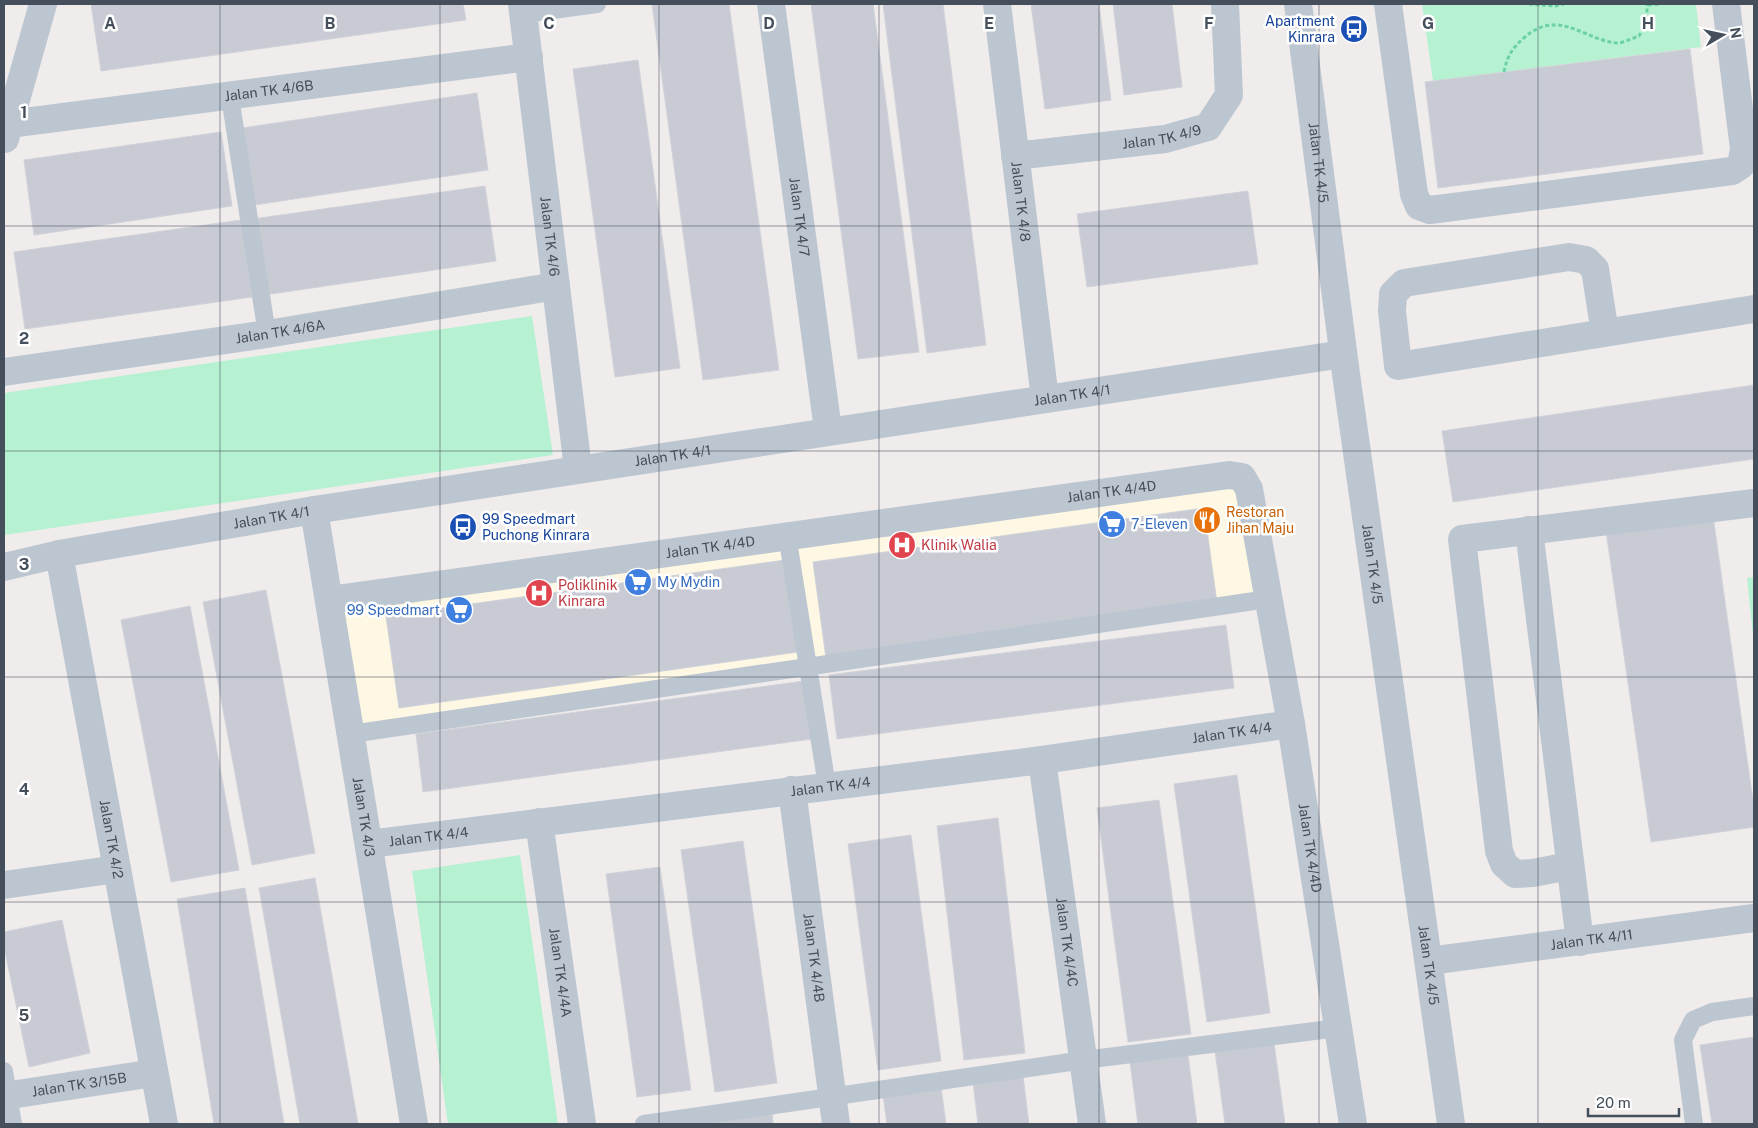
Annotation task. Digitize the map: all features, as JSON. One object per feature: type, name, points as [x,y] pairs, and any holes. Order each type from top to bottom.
[{"type":"street","points":[[6,133],[43,4]]},
{"type":"street","name":"Jalan TK 4/7","points":[[771,4],[828,430]]},
{"type":"street","name":"Jalan TK 4/8","points":[[997,4],[1045,399]]},
{"type":"street","name":"Jalan TK 4/9","points":[[1015,156],[1165,139],[1208,127],[1229,95],[1225,4]]},
{"type":"street","name":"Jalan TK 4/5","points":[[1298,4],[1343,354],[1451,1124]]},
{"type":"street","points":[[1388,4],[1414,194],[1419,206],[1430,210],[1732,172],[1741,165],[1744,149],[1726,4]]},
{"type":"street","name":"Jalan TK 4/6","points":[[523,9],[578,469]]},
{"type":"street","name":"Jalan TK 4/6B","points":[[6,133],[230,97],[529,57]]},
{"type":"street","points":[[1605,333],[1595,269],[1586,260],[1569,257],[1404,283],[1393,294],[1392,311],[1398,366],[1605,333],[1754,309]]},
{"type":"street","name":"Jalan TK 4/6A","points":[[4,372],[267,334],[556,286]]},
{"type":"street","name":"Jalan TK 4/1","points":[[4,567],[59,554],[314,510],[828,430],[1343,354]]},
{"type":"street","name":"Jalan TK 4/4D","points":[[330,600],[1229,475],[1242,477],[1249,488],[1291,724],[1353,1124]]},
{"type":"street","points":[[1569,866],[1533,873],[1515,874],[1504,864],[1499,851],[1462,539],[1754,503]]},
{"type":"street","name":"Jalan TK 4/3","points":[[314,510],[414,1124]]},
{"type":"street","points":[[1530,530],[1569,866],[1580,942]]},
{"type":"street","name":"Jalan TK 4/2","points":[[59,554],[164,1124]]},
{"type":"street","name":"Jalan TK 4/4","points":[[369,844],[1042,760],[1291,724]]},
{"type":"street","name":"Jalan TK 4/4C","points":[[1042,760],[1092,1124]]},
{"type":"street","name":"Jalan TK 4/4B","points":[[792,790],[836,1124]]},
{"type":"street","name":"Jalan TK 4/4A","points":[[539,822],[582,1124]]},
{"type":"street","points":[[4,885],[117,869]]},
{"type":"street","name":"Jalan TK 4/11","points":[[1429,961],[1754,918]]},
{"type":"street","name":"Jalan TK 3/15B","points":[[5,1088],[154,1073]]},
{"type":"lane","points":[[523,9],[597,4]]},
{"type":"lane","points":[[230,97],[267,334]]},
{"type":"lane","points":[[787,535],[827,786]]},
{"type":"lane","points":[[351,734],[1268,600]]},
{"type":"lane","points":[[1694,1124],[1683,1040],[1693,1020],[1712,1012],[1754,1006]]},
{"type":"lane","points":[[644,1124],[1084,1060],[1338,1028]]},
{"type":"lane","points":[[5,1088],[13,1124]]},
{"type":"path","points":[[1529,4],[1555,6],[1564,4]]},
{"type":"path","points":[[1504,72],[1507,57],[1517,44],[1536,29],[1561,24],[1618,43],[1639,36],[1647,21],[1648,5],[1659,4]]},
{"type":"shaded area","points":[[1225,485],[1236,489],[1255,593],[360,724],[342,611]]},
{"type":"green space","points":[[1422,4],[1696,4],[1701,47],[1433,81]]},
{"type":"green space","points":[[532,316],[553,455],[4,535],[4,393]]},
{"type":"green space","points":[[1754,577],[1754,645],[1747,578]]},
{"type":"green space","points":[[520,855],[558,1124],[448,1124],[412,871]]},
{"type":"building","points":[[91,4],[463,4],[466,20],[101,71]]},
{"type":"building","points":[[652,4],[729,4],[779,370],[703,380]]},
{"type":"building","points":[[811,4],[873,4],[919,352],[858,359]]},
{"type":"building","points":[[883,4],[943,4],[986,345],[927,353]]},
{"type":"building","points":[[1031,4],[1099,4],[1111,100],[1045,109]]},
{"type":"building","points":[[1113,4],[1172,4],[1182,87],[1124,95]]},
{"type":"building","points":[[1690,49],[1703,154],[1438,188],[1425,82]]},
{"type":"building","points":[[638,60],[680,368],[615,377],[573,69]]},
{"type":"building","points":[[477,93],[488,170],[254,205],[242,128]]},
{"type":"building","points":[[221,132],[232,206],[34,235],[24,160]]},
{"type":"building","points":[[485,186],[496,261],[264,295],[253,219]]},
{"type":"building","points":[[1248,191],[1258,264],[1087,287],[1077,214]]},
{"type":"building","points":[[241,220],[252,297],[25,329],[14,252]]},
{"type":"building","points":[[1754,385],[1754,459],[1453,502],[1442,431]]},
{"type":"building","points":[[1204,508],[1217,603],[826,658],[813,562]]},
{"type":"building","points":[[1713,516],[1754,808],[1754,827],[1651,842],[1606,531]]},
{"type":"building","points":[[785,560],[798,652],[399,708],[386,616]]},
{"type":"building","points":[[266,590],[315,853],[252,865],[203,602]]},
{"type":"building","points":[[190,606],[239,870],[171,882],[121,620]]},
{"type":"building","points":[[1226,625],[1234,688],[837,739],[829,675]]},
{"type":"building","points":[[804,681],[812,739],[423,792],[416,734]]},
{"type":"building","points":[[1237,775],[1270,1013],[1207,1022],[1174,784]]},
{"type":"building","points":[[1159,800],[1191,1034],[1128,1042],[1097,808]]},
{"type":"building","points":[[998,818],[1025,1053],[964,1060],[937,826]]},
{"type":"building","points":[[911,835],[941,1061],[878,1070],[848,844]]},
{"type":"building","points":[[743,841],[777,1083],[715,1092],[681,850]]},
{"type":"building","points":[[660,867],[691,1090],[637,1097],[606,874]]},
{"type":"building","points":[[315,878],[358,1124],[300,1124],[259,888]]},
{"type":"building","points":[[245,888],[284,1124],[214,1124],[177,899]]},
{"type":"building","points":[[62,920],[90,1053],[29,1067],[4,947],[4,932]]},
{"type":"building","points":[[1754,1037],[1754,1124],[1712,1124],[1700,1045]]},
{"type":"building","points":[[1274,1043],[1285,1124],[1225,1124],[1215,1051]]},
{"type":"building","points":[[1188,1055],[1197,1124],[1138,1124],[1130,1062]]},
{"type":"building","points":[[1023,1076],[1029,1124],[978,1124],[973,1082]]},
{"type":"building","points":[[941,1087],[946,1124],[887,1124],[883,1095]]},
{"type":"building","points":[[772,1111],[773,1124],[715,1124],[715,1119]]},
{"type":"place","name":"Apartment Kinrara","points":[[1354,29]]},
{"type":"place","name":"Restoran Jihan Maju","points":[[1207,520]]},
{"type":"place","name":"7-Eleven","points":[[1112,524]]},
{"type":"place","name":"99 Speedmart Puchong Kinrara","points":[[463,527]]},
{"type":"place","name":"Klinik Walia","points":[[902,545]]},
{"type":"place","name":"My Mydin","points":[[638,582]]},
{"type":"place","name":"Poliklinik Kinrara","points":[[539,593]]},
{"type":"place","name":"99 Speedmart","points":[[459,610]]}]
